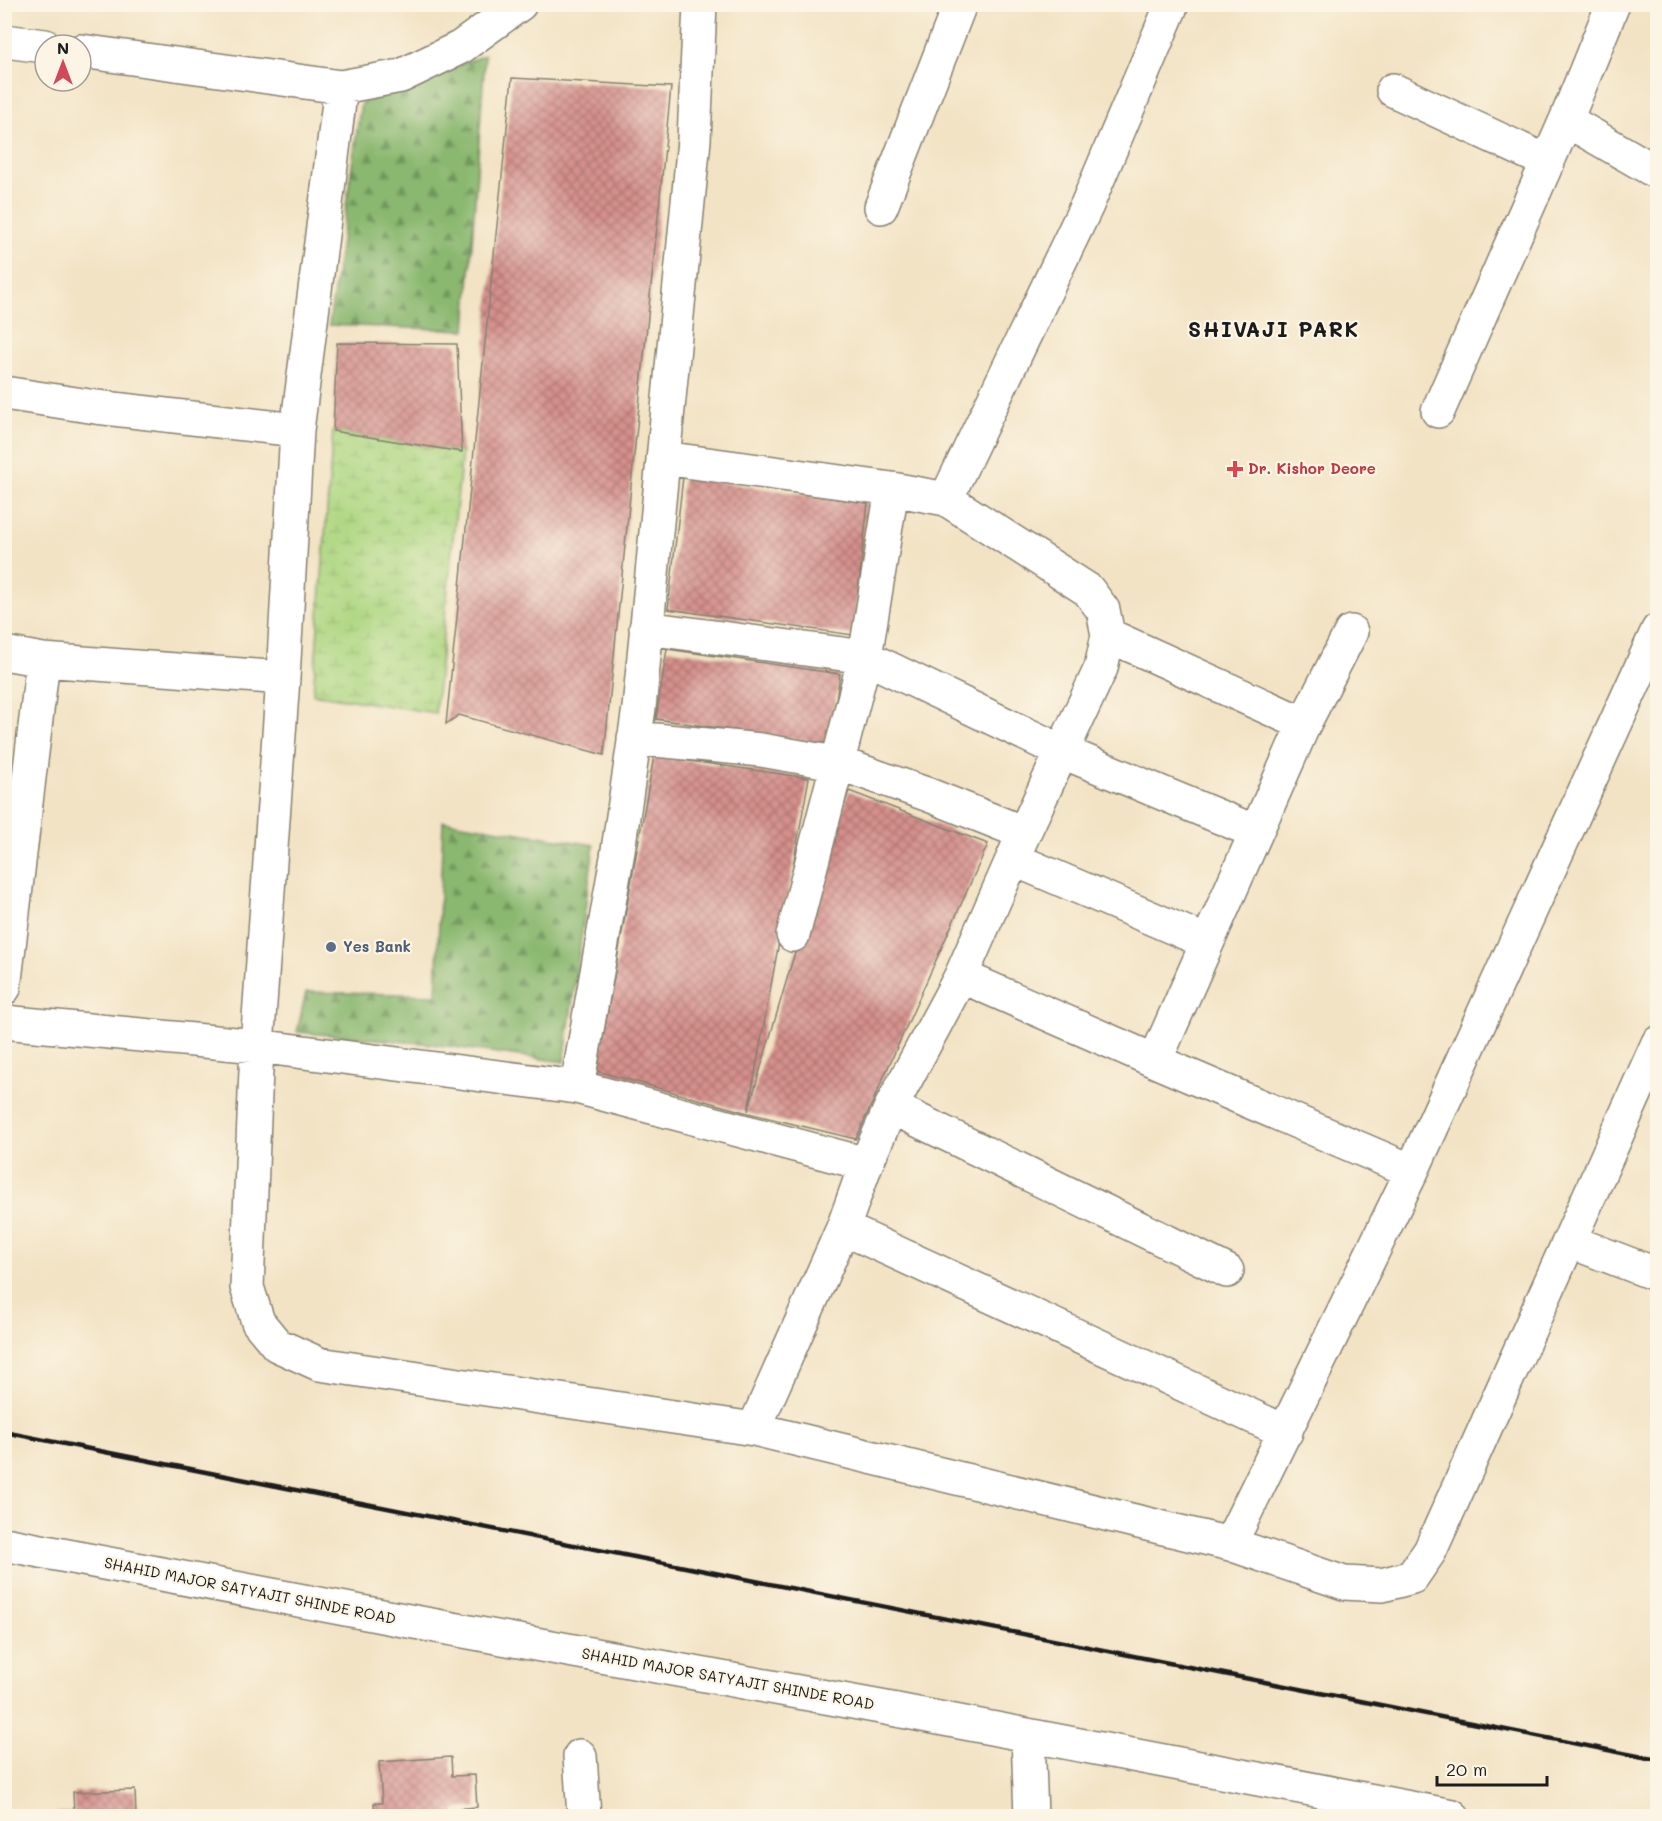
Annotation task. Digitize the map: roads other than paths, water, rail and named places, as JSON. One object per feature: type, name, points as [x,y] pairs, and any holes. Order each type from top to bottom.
[{"type":"street","points":[[93,53],[341,87],[401,76],[461,47],[520,4]]},
{"type":"street","points":[[577,1087],[639,708],[694,140],[700,4]]},
{"type":"street","points":[[881,207],[960,4]]},
{"type":"street","points":[[946,499],[1087,205],[1172,4]]},
{"type":"street","points":[[1438,411],[1548,162],[1613,4]]},
{"type":"street","points":[[4,41],[33,45]]},
{"type":"street","points":[[341,87],[297,430],[283,678],[257,1046],[248,1287],[258,1322],[277,1345],[319,1364],[754,1429],[1230,1544],[1344,1583],[1382,1585],[1412,1577],[1430,1551],[1658,1043]]},
{"type":"street","points":[[1393,90],[1548,162]]},
{"type":"street","points":[[1566,120],[1658,173]]},
{"type":"street","points":[[4,393],[297,430]]},
{"type":"street","points":[[663,458],[892,489],[946,499],[1088,590],[1103,610],[1108,635],[1101,668],[1018,846],[961,976],[891,1107],[843,1228],[754,1429]]},
{"type":"street","points":[[793,935],[865,657],[892,489]]},
{"type":"street","points":[[646,627],[865,657],[1063,752],[1256,832]]},
{"type":"street","points":[[1230,1544],[1412,1171],[1658,630]]},
{"type":"street","points":[[1155,1061],[1304,724],[1351,632]]},
{"type":"street","points":[[1108,635],[1304,724]]},
{"type":"street","points":[[4,653],[43,660],[283,678]]},
{"type":"street","points":[[4,988],[43,660]]},
{"type":"street","points":[[634,738],[761,750],[837,764],[929,795],[1018,846],[1207,942]]},
{"type":"street","points":[[961,976],[1412,1171]]},
{"type":"street","points":[[4,1022],[257,1046],[577,1087],[867,1164]]},
{"type":"street","points":[[891,1107],[1227,1271]]},
{"type":"street","points":[[843,1228],[1286,1432]]},
{"type":"street","points":[[1569,1241],[1658,1275]]},
{"type":"street","name":"SHAHID MAJOR SATYAJIT SHINDE ROAD","points":[[4,1544],[1028,1736],[1400,1812],[1452,1816]]},
{"type":"street","points":[[1028,1736],[1031,1816]]},
{"type":"street","points":[[580,1756],[584,1816]]},
{"type":"railway","points":[[4,1432],[1658,1760]]},
{"type":"place","name":"Dr. Kishor Deore","points":[[1235,469]]},
{"type":"place","name":"Yes Bank","points":[[331,947]]},
{"type":"district","name":"SHIVAJI PARK","points":[[1274,330]]}]
